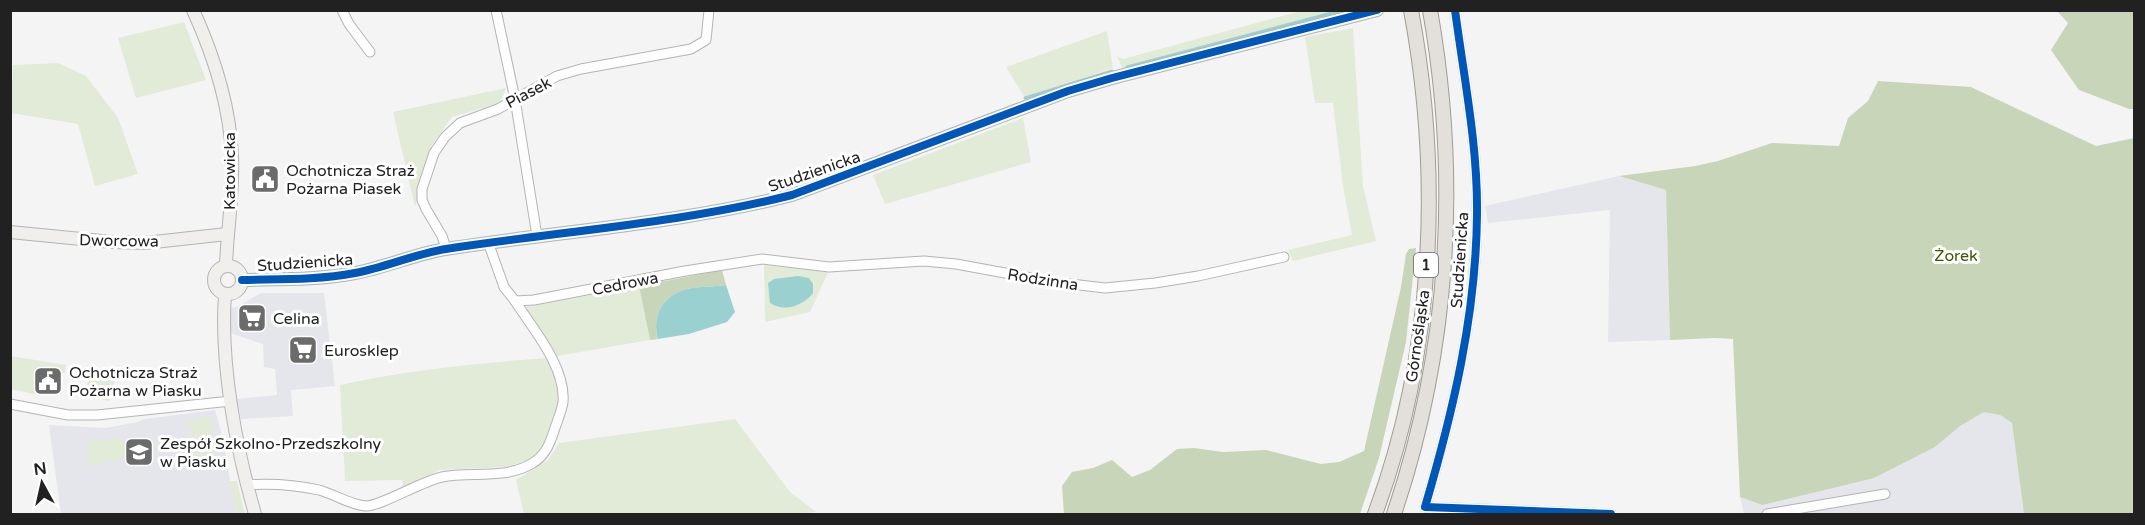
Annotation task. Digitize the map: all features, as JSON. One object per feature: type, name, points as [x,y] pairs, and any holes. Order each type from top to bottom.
[{"type":"main road","name":"Górnośląska","points":[[1375,514],[1393,457],[1411,382],[1427,260],[1430,204],[1428,137],[1423,85],[1411,10]]},
{"type":"main road","name":"Górnośląska","points":[[1394,514],[1422,422],[1436,347],[1445,266],[1446,136],[1430,10]]},
{"type":"street","name":"Katowicka","points":[[193,10],[219,81],[230,133],[232,182],[226,266]]},
{"type":"street","points":[[342,10],[349,24],[370,52]]},
{"type":"street","points":[[496,10],[515,99],[537,236]]},
{"type":"street","name":"Piasek","points":[[446,248],[422,200],[425,177],[434,153],[459,123],[498,109],[557,76],[581,69],[691,49],[706,40],[709,10]]},
{"type":"street","name":"Studzienicka","points":[[242,280],[322,277],[357,273],[446,248],[670,219],[748,206],[792,195],[1068,91],[1377,10]]},
{"type":"street","name":"Studzienicka","points":[[1455,10],[1473,147],[1477,225],[1464,350],[1445,441],[1424,511],[1611,514]]},
{"type":"street","name":"Dworcowa","points":[[10,232],[134,243],[227,234]]},
{"type":"street","points":[[246,485],[262,484],[318,490],[358,505],[370,506],[423,482],[443,476],[480,476],[509,472],[532,464],[548,450],[563,404],[560,372],[504,287],[488,242]]},
{"type":"street","name":"Rodzinna","points":[[800,264],[829,267],[924,261],[1105,288],[1198,276],[1284,257]]},
{"type":"street","name":"Cedrowa","points":[[515,301],[534,300],[685,271],[762,259],[800,264]]},
{"type":"street","points":[[226,266],[238,270],[242,280],[236,292],[225,295],[216,289],[213,279],[217,271],[226,266]]},
{"type":"street","points":[[225,295],[223,324],[231,401],[246,485],[255,514]]},
{"type":"street","points":[[10,404],[68,415],[97,415],[231,401]]},
{"type":"street","points":[[1767,514],[1885,494]]},
{"type":"shaded area","points":[[1619,176],[1666,190],[1670,340],[1608,342],[1610,210],[1488,223],[1485,206]]},
{"type":"shaded area","points":[[261,293],[324,293],[335,386],[291,390],[293,416],[241,419],[236,399],[277,395],[275,369],[264,367],[263,344],[230,333],[230,308],[237,307]]},
{"type":"shaded area","name":"Zespół Szkolno-Przedszkolny w Piasku","points":[[215,410],[223,439],[236,514],[61,514],[49,425],[106,428],[145,419]]},
{"type":"shaded area","points":[[1984,412],[2000,415],[2012,423],[2024,514],[1744,514],[1740,497],[1762,505],[1935,447],[1960,426]]},
{"type":"green space","points":[[1301,11],[1351,11],[1123,70],[1117,56],[1123,59]]},
{"type":"green space","points":[[2057,11],[2134,11],[2134,109],[2079,90],[2051,50],[2068,23]]},
{"type":"green space","points":[[184,22],[206,80],[136,98],[118,38]]},
{"type":"green space","points":[[1353,28],[1363,186],[1376,241],[1293,261],[1288,250],[1352,235],[1343,186],[1333,103],[1315,103],[1305,37]]},
{"type":"green space","points":[[1107,31],[1113,68],[1025,98],[1006,67]]},
{"type":"green space","points":[[58,63],[86,76],[118,118],[138,174],[95,186],[78,124],[11,113],[13,65]]},
{"type":"green space","name":"Żorek","points":[[1878,81],[1971,87],[2096,146],[2134,138],[2134,514],[2024,514],[2012,423],[2000,415],[1984,412],[1960,426],[1935,447],[1874,478],[1762,505],[1740,497],[1733,339],[1670,340],[1666,190],[1619,176],[1695,166],[1772,143],[1839,146],[1848,118],[1868,101]]},
{"type":"green space","points":[[506,88],[500,103],[452,117],[432,145],[415,207],[393,112]]},
{"type":"green space","points":[[1023,118],[1031,162],[885,204],[873,175]]},
{"type":"green space","points":[[1416,248],[1406,342],[1379,458],[1360,514],[1064,514],[1062,486],[1072,472],[1093,468],[1112,460],[1132,477],[1150,470],[1177,449],[1194,448],[1223,452],[1266,450],[1321,464],[1339,462],[1364,451],[1401,287],[1406,254],[1409,249]]},
{"type":"green space","points":[[764,265],[828,272],[810,312],[765,322]]},
{"type":"green space","points":[[722,270],[726,285],[683,290],[669,298],[657,316],[658,339],[650,340],[639,286]]},
{"type":"green space","points":[[639,286],[650,340],[557,356],[525,307]]},
{"type":"green space","points":[[11,356],[66,365],[65,373],[37,369],[34,394],[11,389]]},
{"type":"green space","points":[[547,358],[557,374],[558,402],[544,445],[532,459],[506,467],[439,470],[403,489],[402,480],[345,481],[340,385],[443,368]]},
{"type":"green space","points":[[89,375],[116,377],[109,401],[85,396]]},
{"type":"green space","points":[[211,416],[217,452],[195,457],[188,420]]},
{"type":"green space","points":[[735,419],[790,492],[816,512],[790,514],[524,514],[516,480],[548,460],[559,443]]},
{"type":"green space","points":[[121,438],[132,456],[89,466],[87,441]]},
{"type":"green space","points":[[230,481],[237,481],[245,514],[236,514]]},
{"type":"water","points":[[798,276],[809,278],[813,284],[813,293],[805,301],[788,307],[770,303],[768,283],[774,279]]},
{"type":"water","points":[[726,285],[735,312],[727,322],[689,334],[658,339],[657,316],[669,298],[683,290]]},
{"type":"waterway","points":[[1127,67],[1343,10]]},
{"type":"waterway","points":[[1025,98],[1112,71]]},
{"type":"cycle path","points":[[242,280],[299,279],[341,275],[440,250],[665,220],[750,205],[792,195],[1068,91],[1377,10]]},
{"type":"cycle path","points":[[1455,10],[1475,164],[1476,252],[1461,363],[1445,435],[1425,507],[1611,514]]},
{"type":"place","name":"Ochotnicza Straż Pożarna Piasek","points":[[265,179]]},
{"type":"place","name":"Celina","points":[[252,318]]},
{"type":"place","name":"Eurosklep","points":[[303,350]]},
{"type":"place","name":"Ochotnicza Straż Pożarna w Piasku","points":[[48,381]]},
{"type":"place","name":"Zespół Szkolno-Przedszkolny w Piasku","points":[[139,452]]}]
